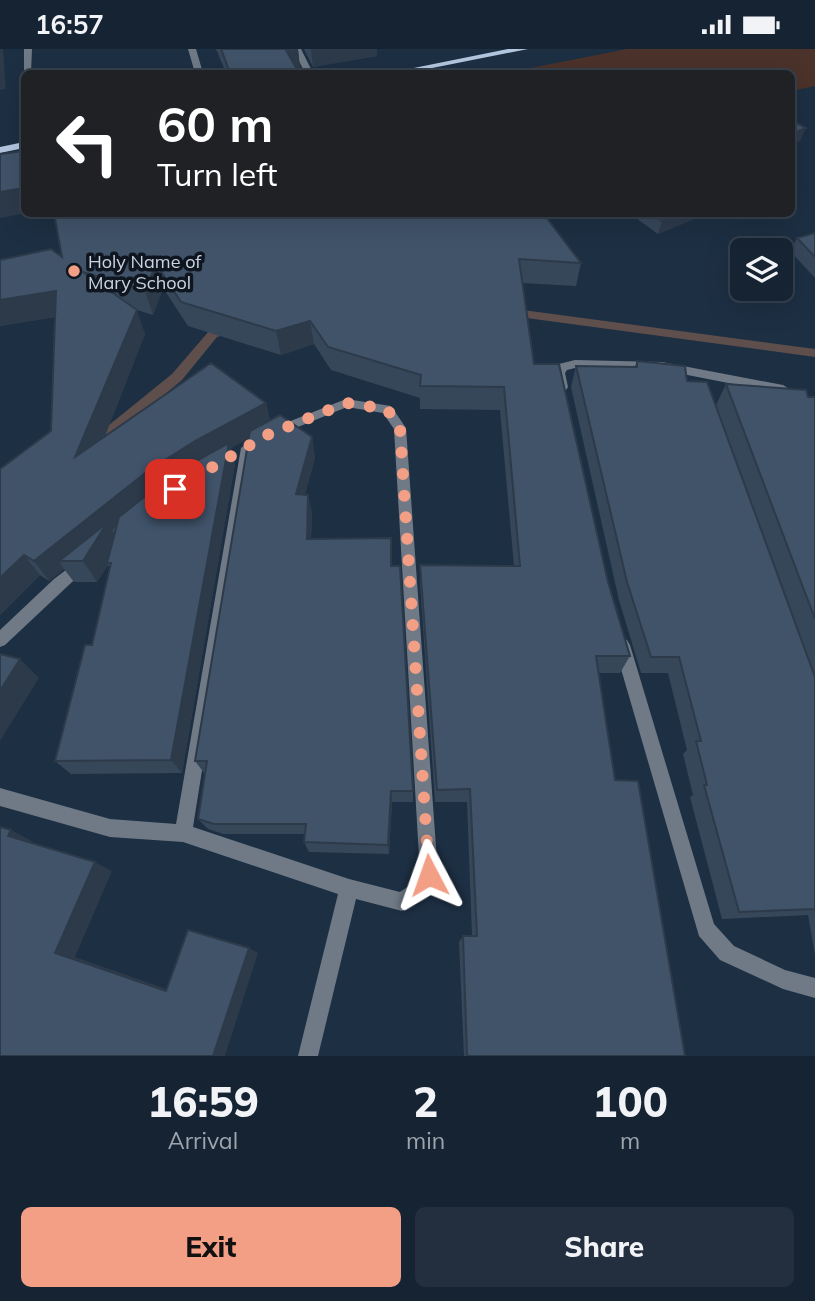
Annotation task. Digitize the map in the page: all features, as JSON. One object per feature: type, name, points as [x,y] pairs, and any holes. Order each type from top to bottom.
[{"type":"main road","points":[[410,70],[523,49]]},
{"type":"main road","points":[[0,150],[21,146]]},
{"type":"street","points":[[27,70],[28,49]]},
{"type":"street","points":[[192,49],[198,70]]},
{"type":"street","points":[[297,49],[308,70]]},
{"type":"street","points":[[565,400],[559,373],[562,367],[575,364],[662,366],[697,379],[783,389],[801,401]]},
{"type":"street","points":[[0,797],[110,828],[183,833],[349,888],[402,902],[423,888],[429,875],[400,429],[387,409],[346,403],[267,435],[241,451],[183,833]]},
{"type":"street","points":[[0,640],[90,557]]},
{"type":"street","points":[[617,627],[706,929],[727,953],[783,979],[815,988]]},
{"type":"street","points":[[308,1056],[349,888]]},
{"type":"shaded area","points":[[627,49],[815,49],[815,86],[795,90],[795,70],[520,70]]},
{"type":"building","points":[[221,49],[289,49],[286,50],[297,70],[229,70]]},
{"type":"building","points":[[795,122],[806,128],[795,132]]},
{"type":"building","points":[[21,151],[21,188],[0,192],[0,154]]},
{"type":"building","points":[[55,217],[546,217],[581,263],[519,259],[534,364],[559,364],[608,582],[630,656],[596,656],[615,780],[638,781],[685,1056],[467,1056],[463,936],[477,936],[470,789],[437,790],[420,565],[520,566],[504,387],[420,386],[421,375],[328,347],[310,321],[276,331],[181,302],[156,264],[145,291],[83,272],[137,310],[75,457],[211,363],[266,403],[195,441],[149,470],[34,561],[24,555],[0,578],[0,469],[51,431],[56,291],[0,300],[0,260],[51,249],[62,257]]},
{"type":"building","points":[[815,233],[815,257],[797,238]]},
{"type":"building","points":[[637,361],[685,366],[687,381],[707,382],[815,677],[815,909],[739,912],[704,785],[707,785],[696,741],[701,741],[679,657],[651,657],[627,582],[576,366],[637,367]]},
{"type":"building","points":[[726,384],[806,390],[808,397],[815,397],[815,619]]},
{"type":"building","points":[[280,415],[312,437],[296,494],[308,495],[307,539],[391,538],[391,566],[400,566],[413,791],[391,791],[388,845],[304,842],[306,824],[214,824],[198,819],[207,761],[195,761],[250,431]]},
{"type":"building","points":[[229,443],[171,760],[55,761],[85,645],[92,645],[111,563],[107,563],[119,517],[173,474]]},
{"type":"building","points":[[107,523],[83,561],[59,561]]},
{"type":"building","points":[[0,654],[20,659],[0,691]]},
{"type":"building","points":[[0,827],[11,830],[8,836],[95,862],[55,953],[166,991],[188,930],[249,948],[213,1056],[0,1056]]},
{"type":"waterway","points":[[508,312],[815,353]]},
{"type":"waterway","points":[[88,450],[177,377],[213,334],[232,328]]},
{"type":"place","name":"Holy Name of Mary School","points":[[74,271]]},
{"type":"route","points":[[175,489],[267,435],[346,403],[375,405],[387,409],[393,417],[400,429],[429,875]]}]
